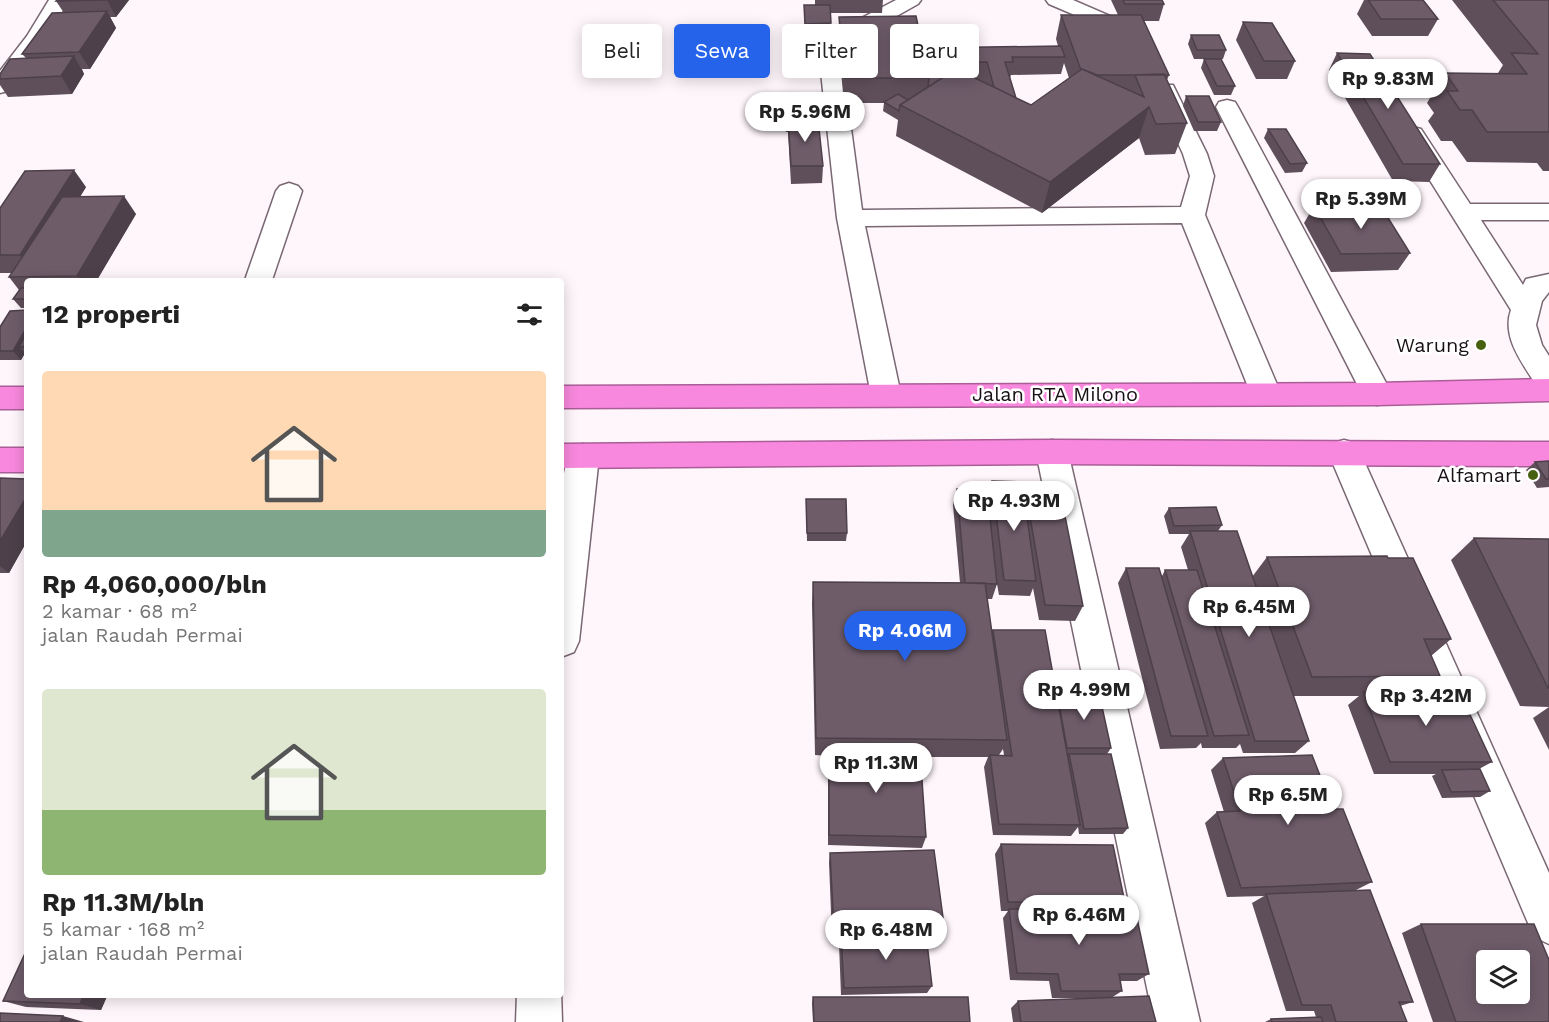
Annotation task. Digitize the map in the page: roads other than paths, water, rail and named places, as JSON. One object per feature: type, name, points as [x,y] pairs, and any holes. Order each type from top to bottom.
[{"type":"highway","name":"Jalan RTA Milono","points":[[564,397],[1377,394],[1549,390]]},
{"type":"highway","points":[[0,398],[24,398]]},
{"type":"highway","points":[[572,456],[1052,452],[1549,454]]},
{"type":"highway","points":[[0,460],[24,460]]},
{"type":"street","points":[[0,86],[36,38],[59,0]]},
{"type":"street","points":[[886,395],[849,218],[830,54],[832,45],[911,0]]},
{"type":"street","points":[[1056,0],[1139,36],[1195,154],[1202,176],[1192,215],[1266,394]]},
{"type":"street","points":[[1227,107],[1377,394]]},
{"type":"street","points":[[1400,114],[1523,307]]},
{"type":"street","points":[[259,278],[289,191]]},
{"type":"street","points":[[1462,212],[1549,212]]},
{"type":"street","points":[[849,218],[1192,215]]},
{"type":"street","points":[[1549,283],[1536,286],[1523,307],[1521,335],[1549,380]]},
{"type":"street","points":[[1052,452],[1177,1022]]},
{"type":"street","points":[[1344,452],[1549,922]]},
{"type":"street","points":[[564,591],[572,456]]},
{"type":"street","points":[[539,1022],[540,998]]},
{"type":"place","name":"Warung","points":[[1481,345]]},
{"type":"place","name":"Alfamart","points":[[1533,475]]}]
